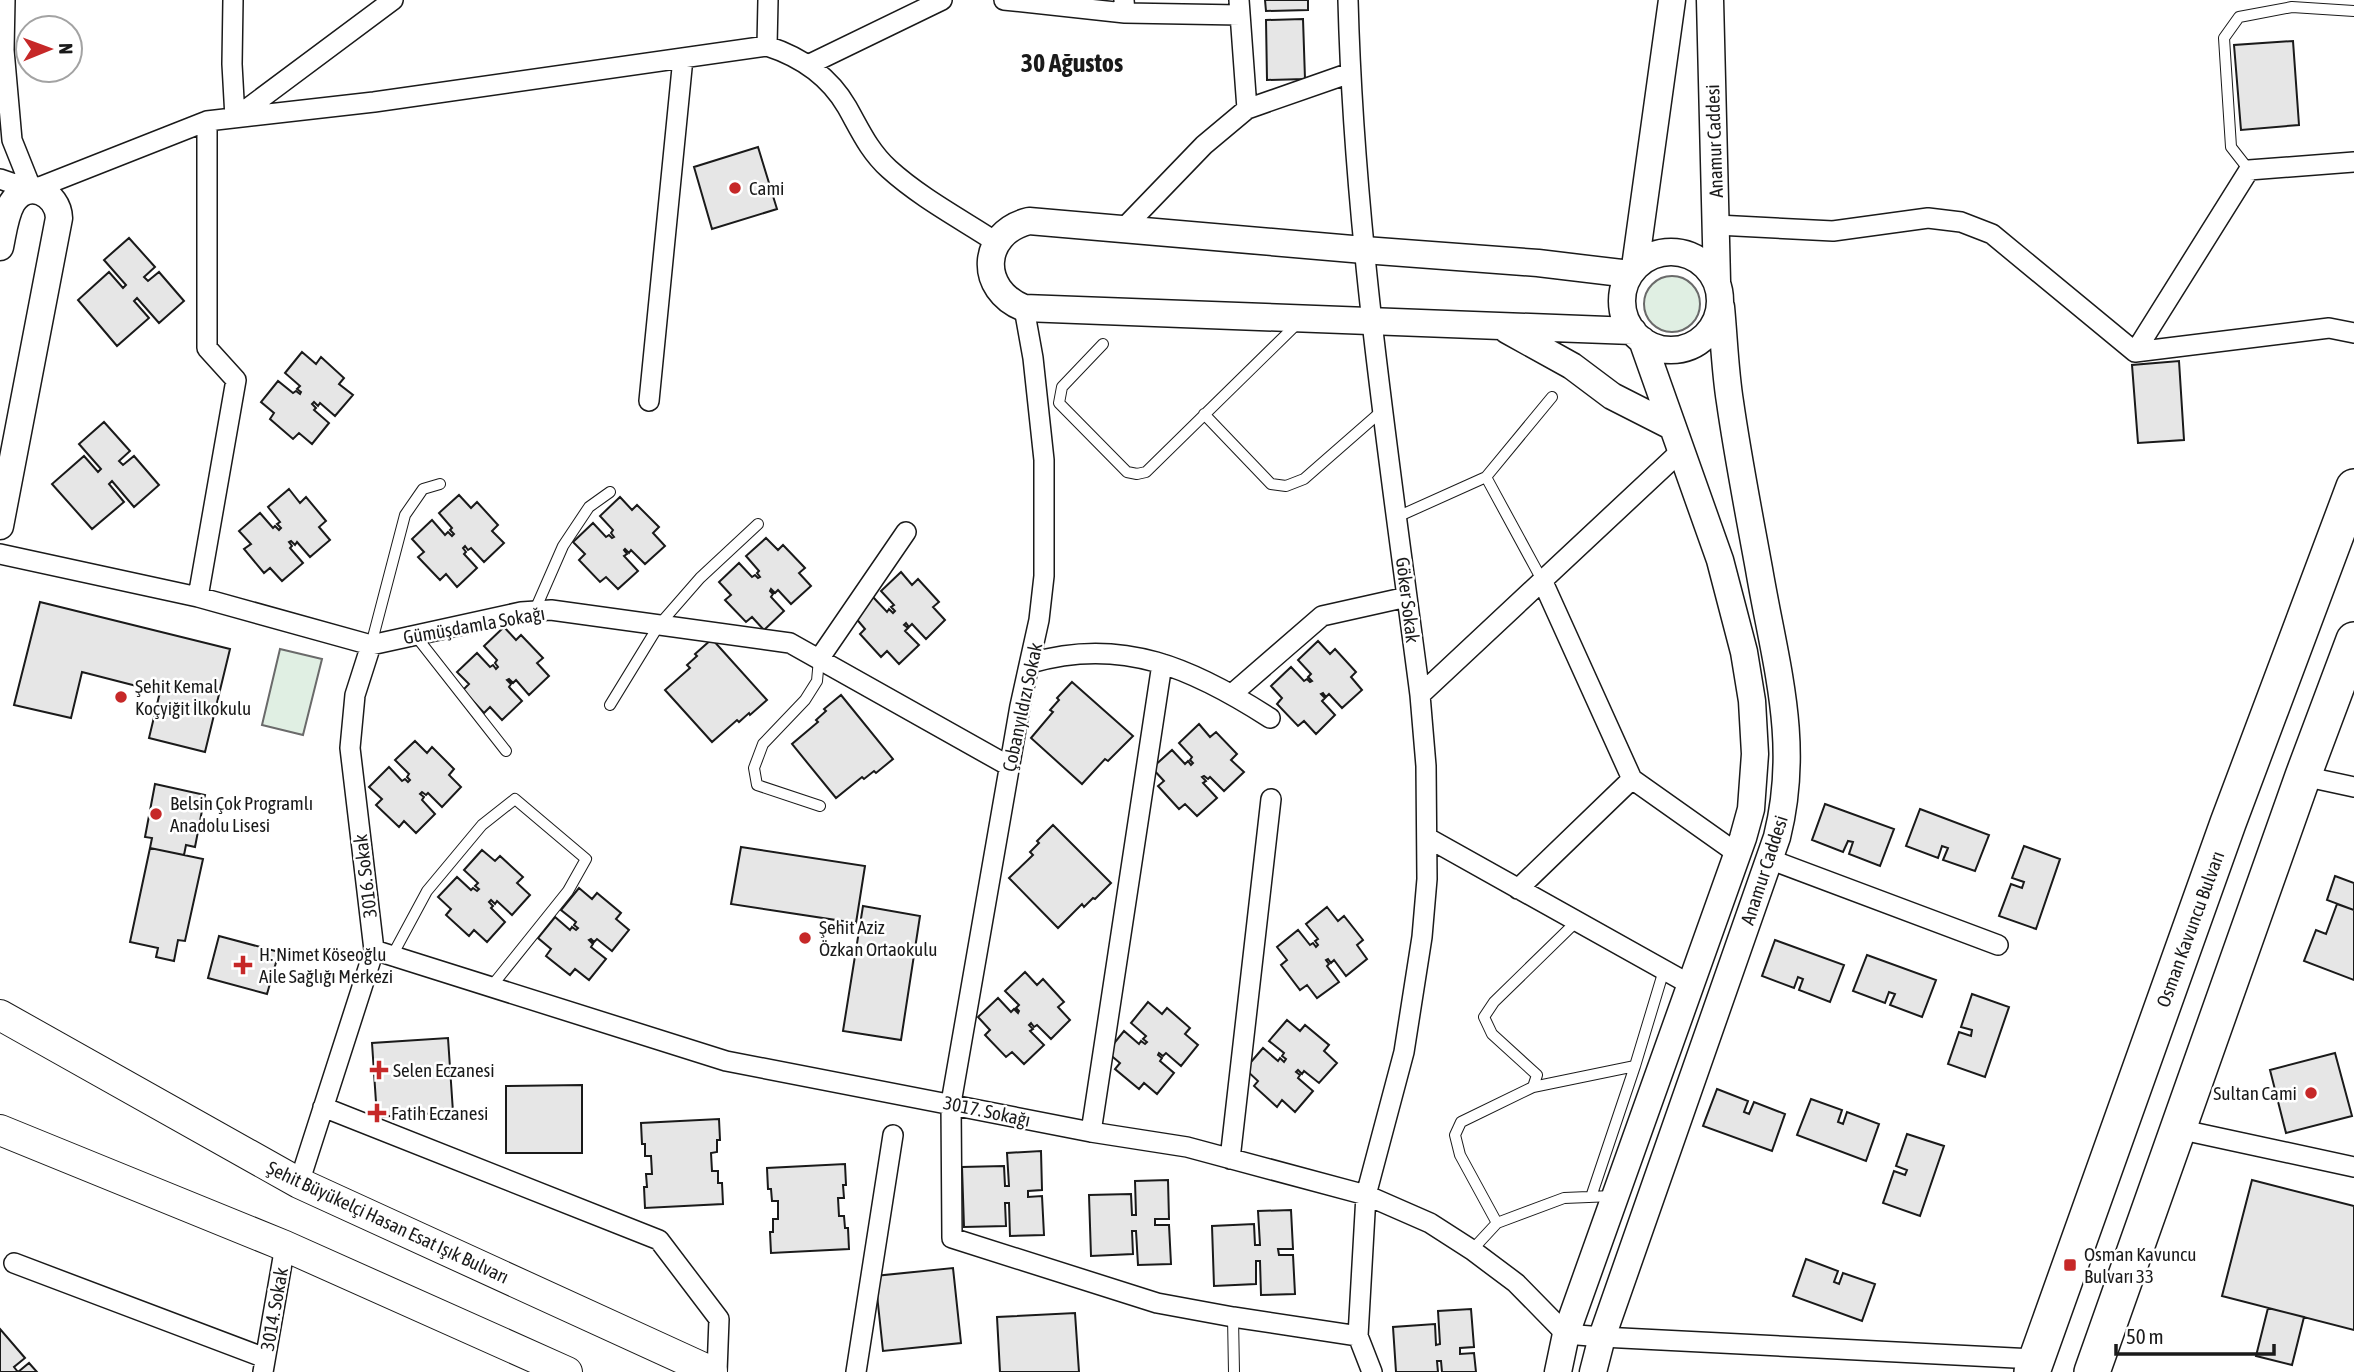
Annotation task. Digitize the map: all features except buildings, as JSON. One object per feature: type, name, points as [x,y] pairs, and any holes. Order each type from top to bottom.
[{"type":"highway","name":"Osman Kavuncu Bulvarı","points":[[2034,1366],[2228,822],[2354,488]]},
{"type":"highway","points":[[2092,1372],[2303,776],[2344,698],[2354,640]]},
{"type":"main road","name":"Şehit Büyükelçi Hasan Esat Işık Bulvarı","points":[[0,1015],[299,1183],[714,1372]]},
{"type":"main road","points":[[0,1130],[285,1246],[566,1372]]},
{"type":"street","points":[[5,0],[4,50],[12,140],[32,190]]},
{"type":"street","points":[[233,0],[235,118]]},
{"type":"street","points":[[235,118],[393,0]]},
{"type":"street","points":[[767,46],[768,0]]},
{"type":"street","points":[[808,65],[942,0]]},
{"type":"street","points":[[1004,0],[1125,7],[1240,7],[1247,108]]},
{"type":"street","name":"Göker Sokak","points":[[1348,0],[1350,73],[1364,250],[1420,695],[1428,838],[1423,925],[1414,995],[1392,1100],[1366,1195],[1358,1336]]},
{"type":"street","points":[[1637,336],[1499,326],[1024,308],[1006,298],[994,282],[990,261],[996,242],[1010,228],[1029,221],[1632,271],[1656,253],[1680,252],[1702,262],[1719,294],[1711,330],[1691,346],[1665,350],[1653,347],[1637,336],[1626,321],[1622,297],[1632,271],[1639,231],[1672,0]]},
{"type":"street","name":"Anamur Caddesi","points":[[1593,1372],[1602,1338],[1769,859],[1783,814],[1788,768],[1784,701],[1730,399],[1719,294],[1710,0]]},
{"type":"street","points":[[0,247],[10,207],[18,195],[207,121],[374,102],[767,46],[785,52],[808,65],[828,82],[864,140],[890,170],[996,242]]},
{"type":"street","points":[[649,401],[684,58]]},
{"type":"street","points":[[1123,229],[1204,145],[1247,108],[1350,73]]},
{"type":"street","points":[[198,597],[236,380],[207,348],[207,121]]},
{"type":"street","points":[[2134,352],[2249,170],[2354,162]]},
{"type":"street","points":[[0,179],[46,193],[56,204],[59,218],[0,526]]},
{"type":"street","points":[[1717,225],[1833,231],[1928,218],[1961,222],[1992,234],[2134,352],[2329,328],[2354,333]]},
{"type":"street","name":"Çobanyıldızı Sokak","points":[[1024,308],[1040,409],[1046,518],[1044,576],[1031,663],[1009,766],[951,1103],[952,1238],[1157,1303],[1233,1317]]},
{"type":"street","points":[[1420,695],[1542,580],[1677,438],[1561,359],[1499,326]]},
{"type":"street","name":"Anamur Caddesi","points":[[1558,1372],[1603,1197],[1690,985],[1738,854],[1751,810],[1755,780],[1752,701],[1732,604],[1677,438],[1637,336]]},
{"type":"street","points":[[819,659],[906,532]]},
{"type":"street","name":"Gümüşdamla Sokağı","points":[[0,554],[198,597],[371,645],[535,610],[567,612],[790,643],[1009,766]]},
{"type":"street","points":[[1542,580],[1632,779],[1738,854]]},
{"type":"street","points":[[1232,694],[1322,616],[1408,597]]},
{"type":"street","name":"3016. Sokak","points":[[299,1183],[323,1107],[383,953],[350,748],[355,695],[371,645]]},
{"type":"street","points":[[1031,663],[1066,654],[1102,652],[1142,657],[1232,694],[1270,718]]},
{"type":"street","points":[[1091,1132],[1162,664]]},
{"type":"street","points":[[2303,776],[2354,786]]},
{"type":"street","points":[[1518,889],[1632,779]]},
{"type":"street","points":[[1230,1158],[1271,799]]},
{"type":"street","points":[[1428,838],[1690,985]]},
{"type":"street","points":[[1769,859],[1998,945]]},
{"type":"street","name":"3017. Sokağı","points":[[383,953],[726,1061],[1091,1132],[1187,1147],[1366,1195],[1430,1223],[1472,1250],[1516,1283],[1566,1334]]},
{"type":"street","points":[[323,1107],[659,1240],[719,1319],[714,1372]]},
{"type":"street","points":[[2178,1129],[2354,1167]]},
{"type":"street","points":[[856,1372],[893,1135]]},
{"type":"street","name":"3014. Sokak","points":[[264,1365],[285,1246]]},
{"type":"street","points":[[14,1263],[264,1365]]},
{"type":"street","points":[[1233,1317],[1358,1336],[1372,1372]]},
{"type":"street","points":[[1566,1334],[2034,1366]]},
{"type":"lane","points":[[2249,170],[2231,147],[2224,38],[2239,17],[2292,7],[2354,11]]},
{"type":"lane","points":[[1103,344],[1062,387],[1059,403],[1127,472],[1137,474],[1146,472],[1304,318]]},
{"type":"lane","points":[[1397,517],[1486,477],[1552,397]]},
{"type":"lane","points":[[1204,414],[1271,484],[1286,486],[1304,479],[1384,409]]},
{"type":"lane","points":[[1486,477],[1542,580]]},
{"type":"lane","points":[[371,645],[405,515],[423,489],[440,484]]},
{"type":"lane","points":[[535,610],[563,546],[589,507],[610,492]]},
{"type":"lane","points":[[610,705],[660,625],[700,578],[758,524]]},
{"type":"lane","points":[[415,635],[506,751]]},
{"type":"lane","points":[[819,659],[817,681],[805,701],[763,744],[754,768],[757,785],[820,806]]},
{"type":"lane","points":[[383,953],[427,891],[482,825],[515,799],[586,859],[568,891],[491,987]]},
{"type":"lane","points":[[1533,1087],[1537,1075],[1492,1034],[1484,1017],[1494,1002],[1577,921]]},
{"type":"lane","points":[[1472,1250],[1497,1223],[1564,1198],[1603,1197],[1635,1066],[1664,970]]},
{"type":"lane","points":[[1497,1223],[1460,1155],[1455,1135],[1461,1122],[1533,1087],[1635,1066]]},
{"type":"lane","points":[[1233,1317],[1234,1372]]},
{"type":"green space","points":[[1672,276],[1683,278],[1692,284],[1698,293],[1698,315],[1692,324],[1683,330],[1672,332],[1661,330],[1652,324],[1646,315],[1644,304],[1646,293],[1652,284],[1661,278]]},
{"type":"green space","points":[[280,649],[322,659],[303,735],[262,725]]},
{"type":"place","name":"Cami","points":[[735,188]]},
{"type":"place","name":"Şehit Kemal Koçyiğit İlkokulu","points":[[121,697]]},
{"type":"place","name":"Belsin Çok Programlı Anadolu Lisesi","points":[[156,814]]},
{"type":"place","name":"Şehit Aziz Özkan Ortaokulu","points":[[805,938]]},
{"type":"place","name":"H. Nimet Köseoğlu Aile Sağlığı Merkezi","points":[[243,965]]},
{"type":"place","name":"Selen Eczanesi","points":[[379,1070]]},
{"type":"place","name":"Sultan Cami","points":[[2311,1093]]},
{"type":"place","name":"Fatih Eczanesi","points":[[377,1113]]},
{"type":"place","name":"Osman Kavuncu Bulvarı 33","points":[[2070,1265]]},
{"type":"district","name":"30 Ağustos","points":[[1072,63]]}]
